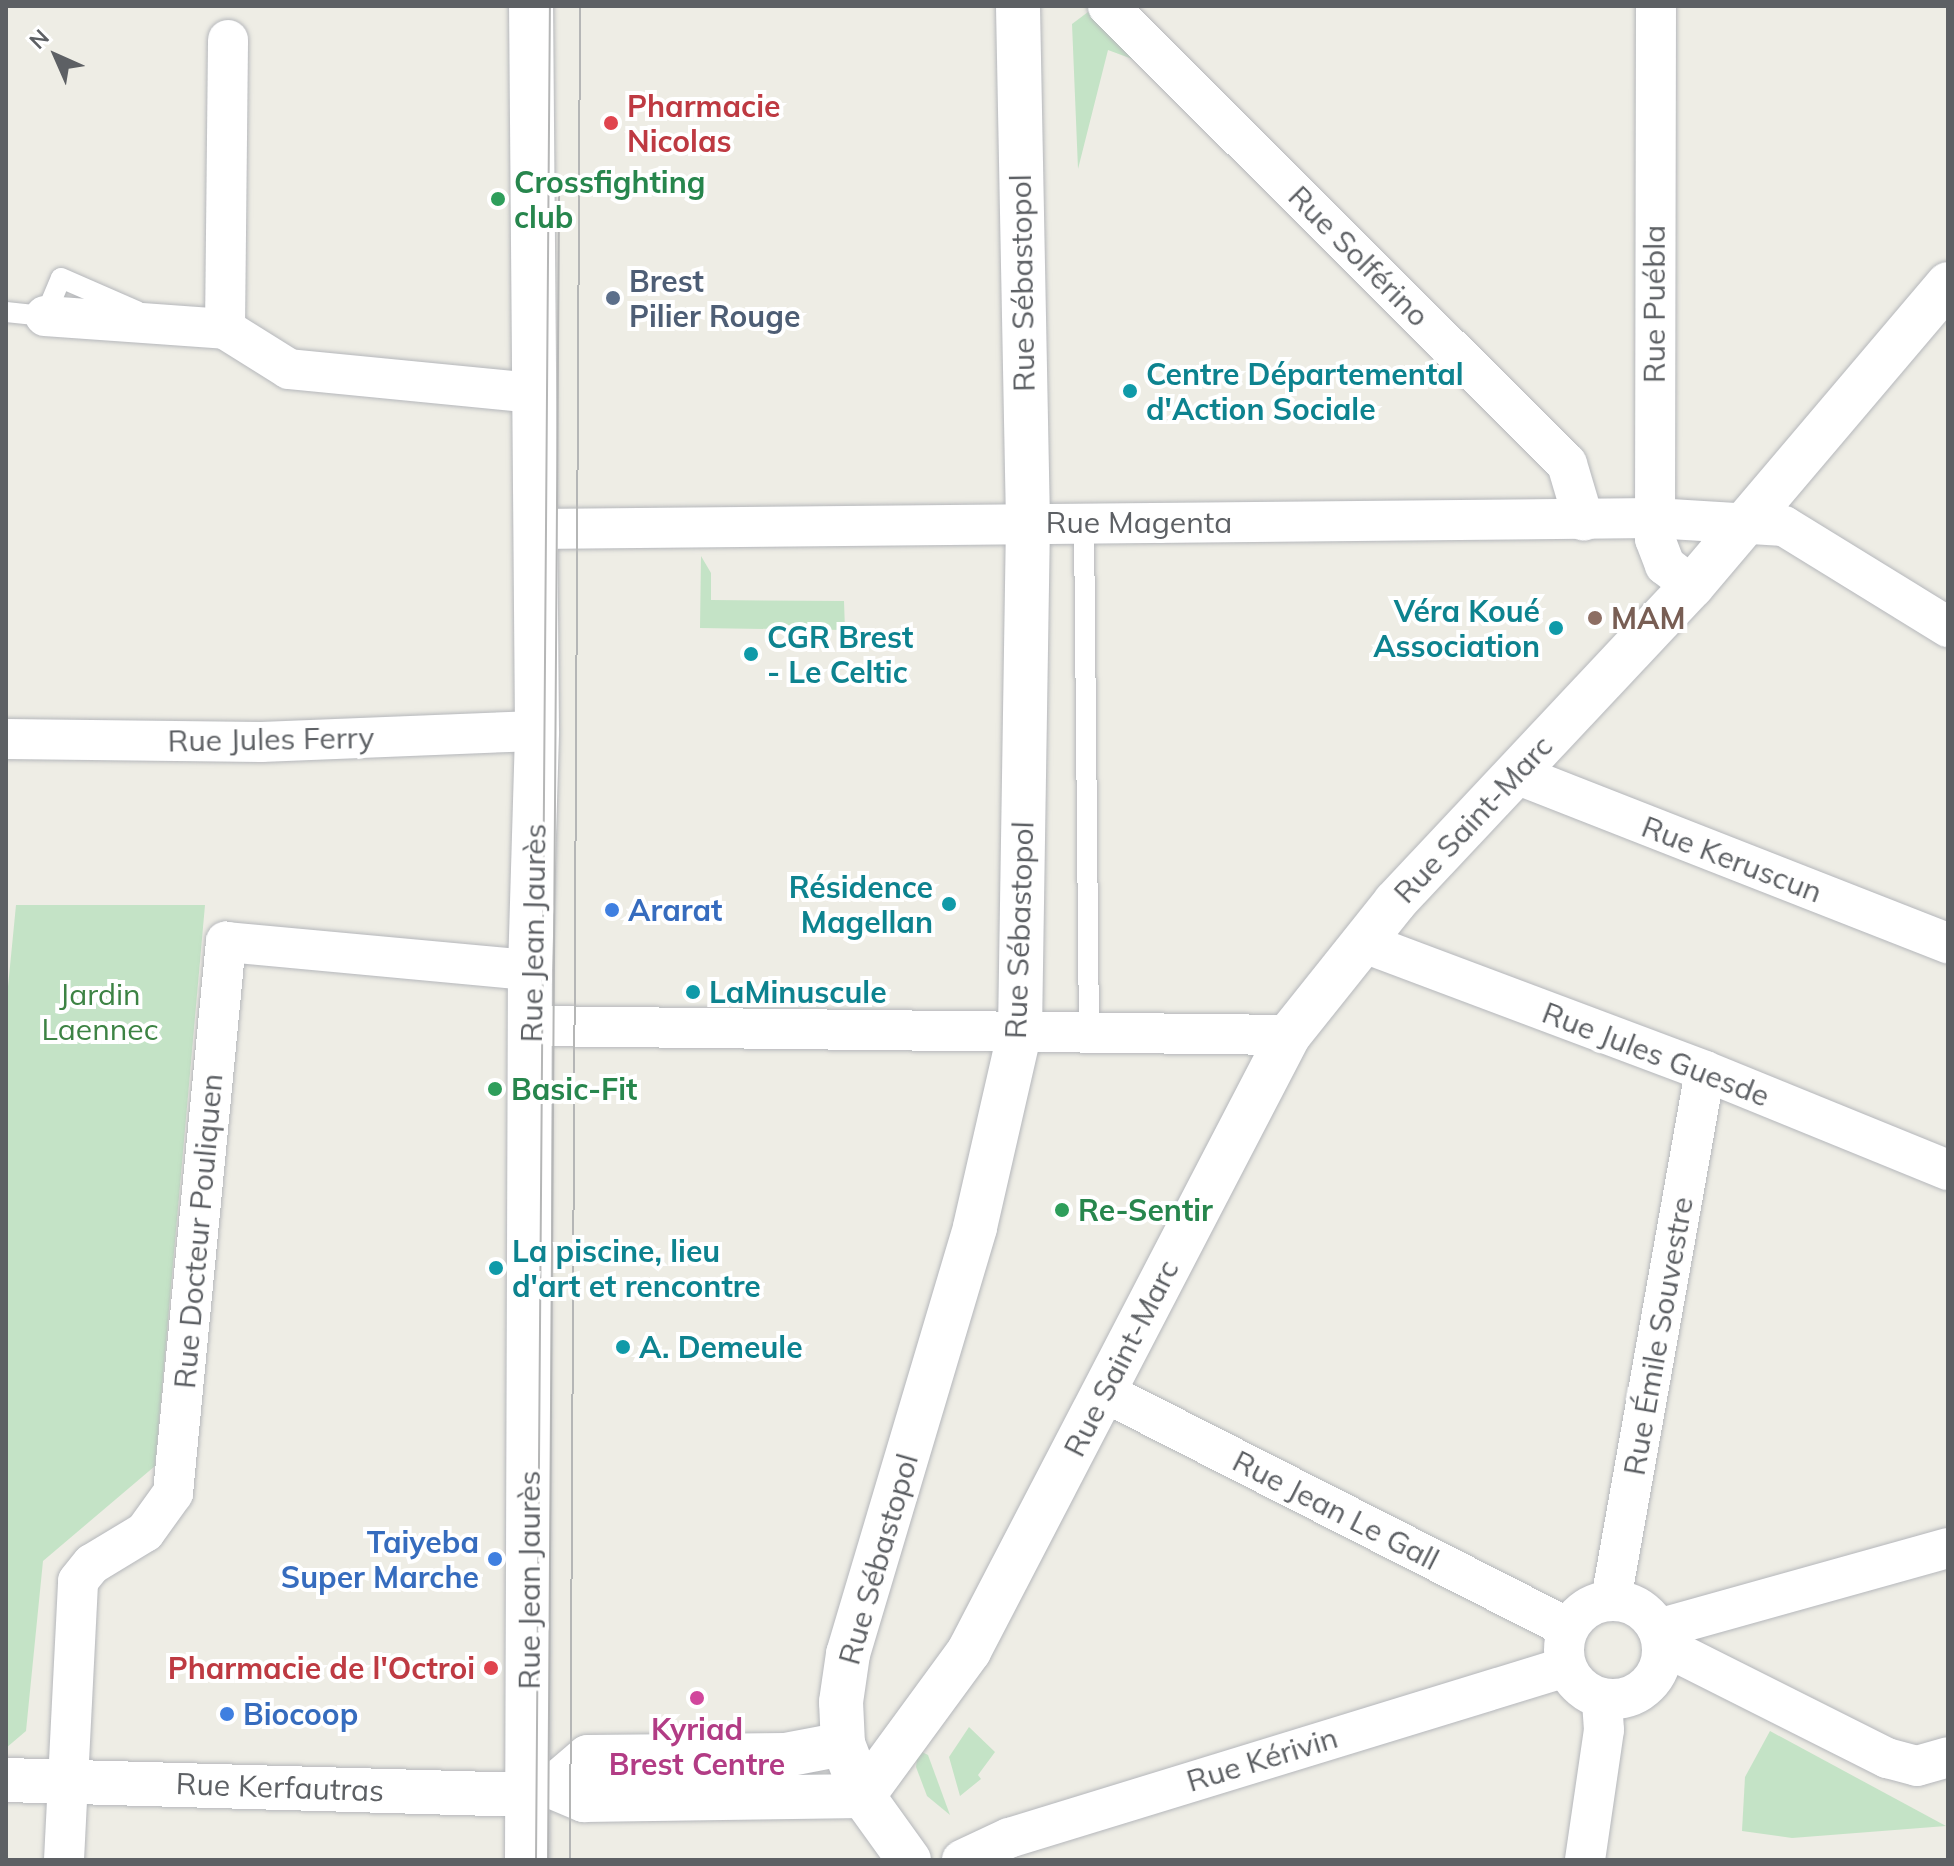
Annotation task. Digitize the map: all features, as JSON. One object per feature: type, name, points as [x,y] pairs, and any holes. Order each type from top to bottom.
[{"type":"street","name":"Rue Jean Jaurès","points":[[527,1860],[540,1791],[530,970],[537,731],[533,393],[537,271],[529,234],[531,6]]},
{"type":"street","name":"Rue Sébastopol","points":[[909,1860],[863,1796],[843,1744],[841,1702],[848,1654],[975,1227],[1020,1031],[1028,523],[1018,6]]},
{"type":"street","name":"Rue Solférino","points":[[1108,6],[1567,464],[1584,521]]},
{"type":"street","name":"Rue Puébla","points":[[1656,6],[1654,518],[1665,565],[1692,586]]},
{"type":"street","points":[[225,329],[228,40]]},
{"type":"street","name":"Rue Saint-Marc","points":[[863,1796],[969,1651],[1289,1035],[1362,942],[1692,586],[1948,284]]},
{"type":"street","points":[[45,316],[225,329],[289,369],[533,393]]},
{"type":"street","name":"Rue Magenta","points":[[535,529],[1654,518],[1784,526],[1948,627]]},
{"type":"street","name":"Rue Jules Ferry","points":[[6,739],[261,742],[537,731]]},
{"type":"street","name":"Rue Keruscun","points":[[1516,774],[1948,943]]},
{"type":"street","name":"Rue Docteur Pouliquen","points":[[65,1781],[78,1581],[92,1564],[145,1532],[173,1493],[226,942],[530,970]]},
{"type":"street","name":"Rue Jules Guesde","points":[[1362,942],[1705,1071],[1948,1170]]},
{"type":"street","points":[[532,1026],[1289,1035]]},
{"type":"street","name":"Rue Émile Souvestre","points":[[1611,1600],[1705,1071]]},
{"type":"street","name":"Rue Jean Le Gall","points":[[1104,1392],[1568,1628]]},
{"type":"street","points":[[1660,1637],[1948,1548]]},
{"type":"street","points":[[1660,1637],[1661,1660],[1646,1686],[1619,1699],[1588,1693],[1566,1667],[1563,1647],[1568,1628],[1594,1604],[1611,1600],[1639,1607],[1660,1637],[1887,1758],[1917,1766],[1948,1757]]},
{"type":"street","name":"Rue Kérivin","points":[[962,1860],[1009,1838],[1566,1667]]},
{"type":"street","points":[[1585,1860],[1604,1730],[1602,1698]]},
{"type":"street","points":[[540,1791],[588,1757],[786,1755],[843,1744]]},
{"type":"street","name":"Rue Kerfautras","points":[[6,1780],[540,1791]]},
{"type":"street","points":[[64,1860],[65,1781]]},
{"type":"street","points":[[540,1791],[584,1800],[863,1796]]},
{"type":"lane","points":[[6,312],[45,316],[61,278],[137,311]]},
{"type":"lane","points":[[1084,523],[1089,1032]]},
{"type":"green space","points":[[1088,12],[1135,60],[1108,50],[1078,169],[1072,24]]},
{"type":"green space","points":[[701,556],[711,573],[711,600],[844,601],[845,630],[700,628]]},
{"type":"green space","name":"Jardin Laennec","points":[[16,905],[205,905],[155,1466],[43,1561],[26,1731],[6,1748],[6,1007]]},
{"type":"green space","points":[[969,1727],[995,1752],[978,1775],[981,1779],[960,1796],[949,1757]]},
{"type":"green space","points":[[1770,1731],[1946,1826],[1792,1838],[1742,1831],[1745,1777]]},
{"type":"green space","points":[[918,1750],[928,1755],[950,1815],[927,1796],[916,1767]]},
{"type":"tram line","points":[[536,1860],[550,6]]},
{"type":"tram line","points":[[570,1860],[580,6]]},
{"type":"tram line","points":[[548,1860],[559,194]]},
{"type":"place","name":"Pharmacie Nicolas","points":[[611,123]]},
{"type":"place","name":"Crossfighting club","points":[[498,199]]},
{"type":"place","name":"Brest Pilier Rouge","points":[[613,298]]},
{"type":"place","name":"Centre Départemental d'Action Sociale","points":[[1130,391]]},
{"type":"place","name":"MAM","points":[[1595,618]]},
{"type":"place","name":"Véra Koué Association","points":[[1556,628]]},
{"type":"place","name":"CGR Brest - Le Celtic","points":[[751,654]]},
{"type":"place","name":"Résidence Magellan","points":[[949,904]]},
{"type":"place","name":"Ararat","points":[[612,910]]},
{"type":"place","name":"LaMinuscule","points":[[693,992]]},
{"type":"place","name":"Basic-Fit","points":[[495,1089]]},
{"type":"place","name":"Re-Sentir","points":[[1062,1210]]},
{"type":"place","name":"La piscine, lieu d'art et rencontre","points":[[496,1268]]},
{"type":"place","name":"A. Demeule","points":[[623,1347]]},
{"type":"place","name":"Taiyeba Super Marche","points":[[495,1559]]},
{"type":"place","name":"Pharmacie de l'Octroi","points":[[491,1668]]},
{"type":"place","name":"Kyriad Brest Centre","points":[[697,1698]]},
{"type":"place","name":"Biocoop","points":[[227,1714]]}]
